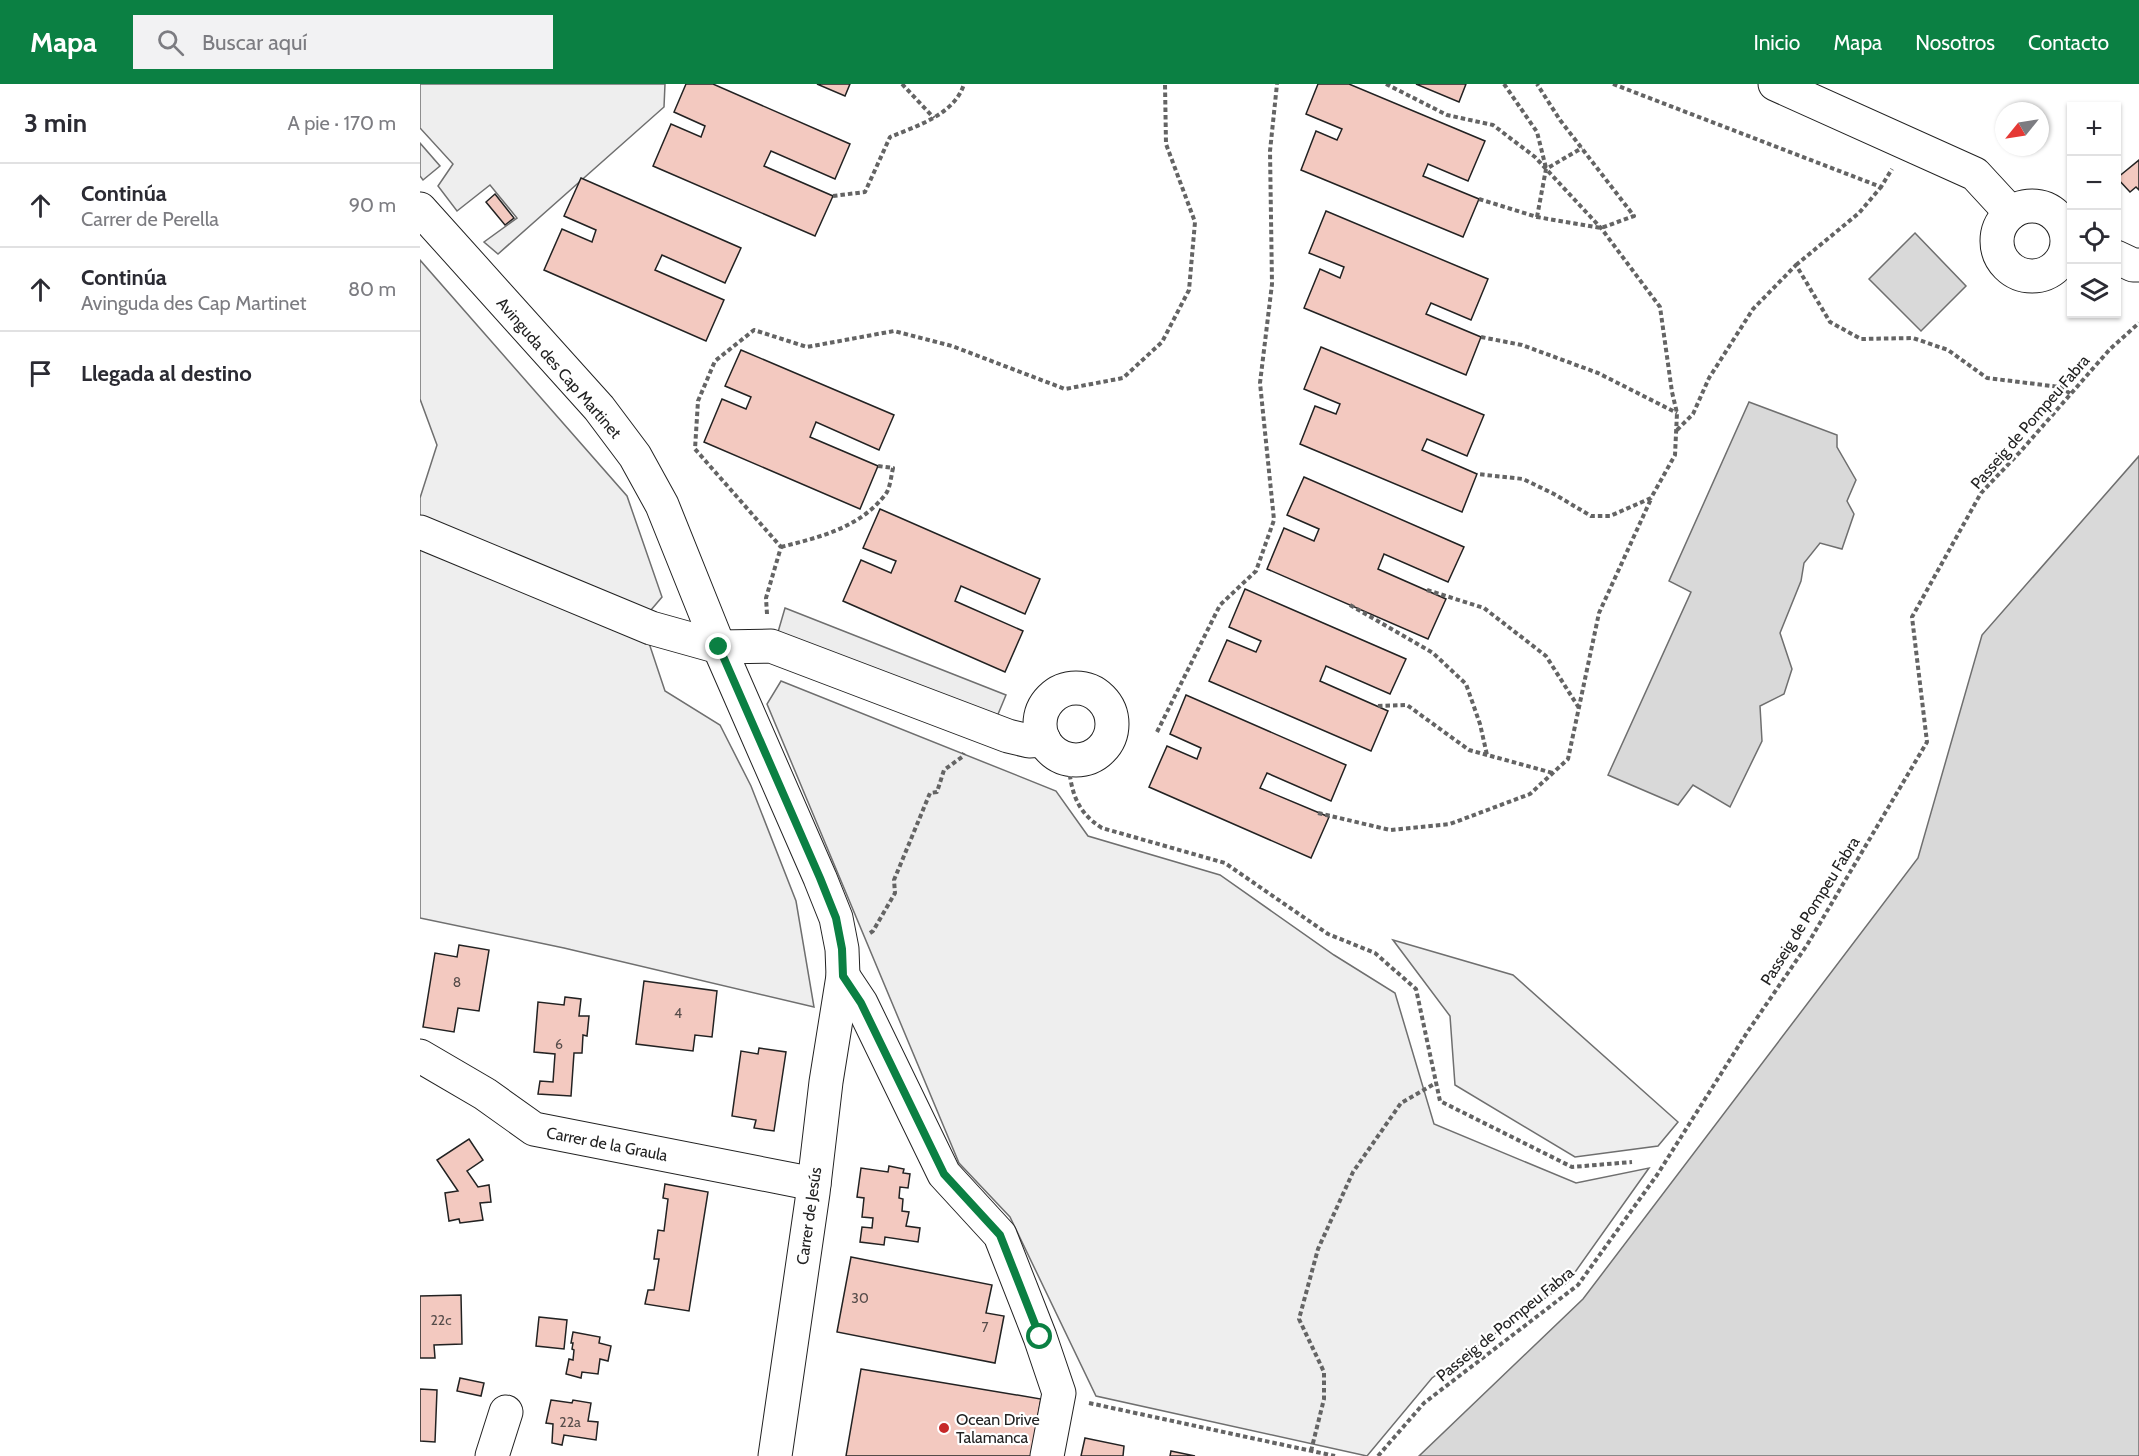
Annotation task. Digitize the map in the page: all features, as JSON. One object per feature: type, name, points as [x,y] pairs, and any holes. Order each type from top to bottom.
[{"type":"street","points":[[1775,84],[1975,174],[2011,213]]},
{"type":"street","points":[[2067,236],[2064,225],[2056,215],[2045,208],[2021,207],[2003,221],[1998,231],[1997,242],[2004,263],[2013,271],[2034,277],[2045,275],[2055,269],[2067,252]]},
{"type":"street","name":"Avinguda des Cap Martinet","points":[[420,208],[599,408],[635,456],[662,506],[719,647],[820,878],[836,918],[843,964]]},
{"type":"street","points":[[2121,259],[2139,265]]},
{"type":"street","points":[[420,532],[651,628],[719,647],[771,646],[1008,736],[1056,749]]},
{"type":"street","points":[[843,964],[944,1174],[1000,1235],[1059,1393],[1047,1456]]},
{"type":"street","name":"Carrer de Jesús","points":[[775,1456],[843,964]]},
{"type":"street","name":"Carrer de la Graula","points":[[420,1056],[485,1094],[534,1129],[814,1184]]},
{"type":"street","points":[[492,1456],[506,1412]]},
{"type":"path","points":[[902,84],[934,118]]},
{"type":"path","points":[[833,196],[865,192],[890,137],[934,118],[960,96],[964,84]]},
{"type":"path","points":[[782,547],[695,449],[698,401],[715,361],[754,330],[807,347],[894,331],[952,346],[1065,390],[1123,378],[1162,342],[1189,290],[1195,222],[1166,144],[1165,84]]},
{"type":"path","points":[[1157,732],[1220,605],[1256,571],[1274,520],[1260,383],[1272,284],[1269,151],[1277,84]]},
{"type":"path","points":[[1318,813],[1390,830],[1450,824],[1530,794],[1568,759],[1599,613],[1651,498],[1675,455],[1677,413],[1660,307],[1601,228],[1535,157],[1493,125],[1447,115],[1386,84]]},
{"type":"path","points":[[1504,84],[1537,132],[1546,169],[1537,217]]},
{"type":"path","points":[[1479,199],[1537,217],[1601,228],[1634,216],[1560,120],[1537,84]]},
{"type":"path","points":[[1613,84],[1881,187]]},
{"type":"path","points":[[1677,430],[1693,414],[1709,378],[1753,309],[1796,265],[1859,213],[1881,187],[1907,144]]},
{"type":"path","points":[[1546,169],[1582,148]]},
{"type":"path","points":[[1796,265],[1830,322],[1861,339],[1913,338],[1948,350],[1988,378],[2060,387],[2071,394]]},
{"type":"path","name":"Passeig de Pompeu Fabra","points":[[1378,1456],[1424,1403],[1578,1285],[1657,1175],[1748,1031],[1807,945],[1927,742],[1912,617],[1981,494],[2110,349],[2139,323]]},
{"type":"path","points":[[1481,337],[1522,345],[1598,373],[1677,413]]},
{"type":"path","points":[[782,547],[820,537],[856,522],[886,494],[893,468],[878,466]]},
{"type":"path","points":[[1477,474],[1522,480],[1554,494],[1591,516],[1610,516],[1651,498]]},
{"type":"path","points":[[771,646],[766,598],[782,547]]},
{"type":"path","points":[[1426,590],[1484,608],[1546,656],[1579,708]]},
{"type":"path","points":[[1350,605],[1434,653],[1466,684],[1480,724],[1487,755]]},
{"type":"path","points":[[1378,706],[1407,705],[1468,750],[1553,773]]},
{"type":"path","points":[[843,964],[873,931],[895,893],[894,880],[930,793],[937,792],[944,770],[962,757],[975,723]]},
{"type":"path","points":[[1056,749],[1070,788],[1087,819],[1102,828],[1225,863],[1328,934],[1375,953],[1416,989],[1440,1101],[1572,1167],[1632,1162]]},
{"type":"path","points":[[1311,1451],[1324,1399],[1324,1372],[1299,1319],[1318,1249],[1353,1172],[1401,1103],[1436,1083]]},
{"type":"path","points":[[1059,1393],[1088,1403],[1335,1456]]},
{"type":"shaded area","points":[[420,84],[665,84],[664,107],[498,254],[484,242],[517,218],[490,185],[457,211],[438,186],[453,164],[420,128]]},
{"type":"shaded area","points":[[420,143],[440,166],[423,180],[420,176]]},
{"type":"shaded area","points":[[1915,233],[1966,286],[1921,331],[1869,279]]},
{"type":"shaded area","points":[[420,260],[627,496],[662,597],[645,617],[420,521],[420,498],[437,445],[420,399]]},
{"type":"shaded area","points":[[1749,402],[1837,435],[1837,447],[1856,480],[1847,501],[1854,514],[1842,549],[1820,543],[1804,563],[1801,581],[1780,633],[1792,669],[1784,694],[1760,706],[1762,741],[1730,807],[1693,785],[1678,805],[1608,775],[1691,592],[1669,581]]},
{"type":"shaded area","points":[[2139,456],[2139,1456],[1419,1456],[1583,1299],[1918,858],[1982,635]]},
{"type":"shaded area","points":[[420,546],[649,643],[665,691],[720,725],[751,786],[796,901],[814,1007],[564,948],[420,918]]},
{"type":"shaded area","points":[[785,608],[1006,695],[996,719],[778,632]]},
{"type":"shaded area","points":[[781,681],[1056,791],[1088,836],[1220,875],[1334,955],[1395,993],[1434,1124],[1576,1183],[1649,1168],[1568,1282],[1432,1378],[1367,1456],[1096,1396],[1010,1217],[959,1163],[767,704]]},
{"type":"shaded area","points":[[1393,940],[1513,975],[1678,1122],[1658,1146],[1575,1157],[1455,1085],[1450,1016]]},
{"type":"building","points":[[686,84],[713,84],[850,144],[835,179],[771,151],[764,166],[833,196],[815,236],[653,166],[671,124],[701,137],[705,126],[674,112]]},
{"type":"building","points":[[817,84],[850,84],[845,96]]},
{"type":"building","points":[[1318,84],[1349,84],[1485,141],[1468,181],[1428,164],[1423,176],[1479,199],[1463,237],[1301,170],[1316,131],[1337,140],[1342,129],[1306,114]]},
{"type":"building","points":[[1416,84],[1466,84],[1459,102]]},
{"type":"building","points":[[2139,160],[2139,190],[2136,187],[2130,192],[2121,182],[2121,175]]},
{"type":"building","points":[[581,178],[741,248],[725,283],[662,255],[655,270],[724,300],[706,341],[544,270],[562,229],[592,242],[596,230],[564,216]]},
{"type":"building","points":[[495,194],[514,218],[505,225],[486,202]]},
{"type":"building","points":[[1326,211],[1488,279],[1471,320],[1431,303],[1426,314],[1481,337],[1466,375],[1304,308],[1320,269],[1340,278],[1344,267],[1309,253]]},
{"type":"building","points":[[1321,347],[1484,415],[1467,456],[1427,439],[1422,450],[1477,474],[1462,512],[1300,444],[1315,406],[1336,414],[1340,404],[1304,389]]},
{"type":"building","points":[[741,350],[894,415],[879,450],[816,422],[810,437],[878,466],[860,509],[704,442],[722,399],[746,409],[751,397],[725,386]]},
{"type":"building","points":[[1304,477],[1464,547],[1448,582],[1384,554],[1378,569],[1446,599],[1428,639],[1267,569],[1284,528],[1314,541],[1319,529],[1287,515]]},
{"type":"building","points":[[880,509],[1040,579],[1025,614],[961,586],[955,601],[1023,631],[1005,672],[843,601],[861,560],[891,573],[896,561],[863,548]]},
{"type":"building","points":[[1245,589],[1406,659],[1390,694],[1326,666],[1320,681],[1388,711],[1371,751],[1209,681],[1227,640],[1256,652],[1261,641],[1229,627]]},
{"type":"building","points":[[1186,695],[1346,765],[1331,801],[1267,773],[1260,788],[1329,817],[1311,858],[1149,787],[1167,746],[1197,759],[1201,748],[1170,734]]},
{"type":"building","points":[[459,945],[489,950],[479,1011],[458,1008],[454,1032],[423,1027],[435,953],[457,957]]},
{"type":"building","points":[[644,981],[717,991],[712,1037],[695,1035],[693,1051],[636,1044]]},
{"type":"building","points":[[565,997],[581,999],[579,1016],[589,1016],[587,1036],[583,1035],[582,1053],[574,1053],[571,1096],[538,1094],[540,1081],[553,1082],[555,1054],[534,1052],[538,1002],[564,1005]]},
{"type":"building","points":[[759,1048],[786,1052],[774,1131],[754,1128],[756,1120],[732,1116],[741,1051],[758,1054]]},
{"type":"building","points":[[469,1139],[483,1160],[467,1171],[478,1187],[489,1185],[491,1202],[480,1203],[483,1220],[460,1223],[459,1219],[449,1221],[445,1193],[458,1191],[437,1160]]},
{"type":"building","points":[[889,1166],[904,1169],[903,1173],[910,1174],[908,1188],[900,1187],[899,1198],[903,1199],[902,1211],[909,1212],[906,1226],[920,1228],[918,1242],[885,1237],[884,1245],[860,1242],[862,1227],[872,1228],[873,1218],[862,1217],[864,1198],[857,1197],[861,1168],[888,1172]]},
{"type":"building","points":[[665,1184],[708,1192],[689,1311],[645,1304],[648,1290],[654,1290],[659,1259],[654,1259],[658,1230],[664,1231],[668,1199],[663,1198]]},
{"type":"building","points":[[851,1257],[992,1285],[986,1313],[1004,1316],[995,1363],[837,1332]]},
{"type":"building","points":[[461,1295],[462,1344],[434,1345],[435,1358],[420,1358],[420,1296]]},
{"type":"building","points":[[539,1317],[567,1320],[564,1349],[536,1346]]},
{"type":"building","points":[[573,1332],[600,1337],[599,1343],[611,1346],[608,1361],[600,1359],[598,1374],[582,1372],[581,1378],[566,1374],[569,1359],[573,1360],[574,1350],[572,1349],[573,1343],[571,1343]]},
{"type":"building","name":"Ocean Drive Talamanca","points":[[861,1369],[1041,1399],[1031,1456],[846,1456]]},
{"type":"building","points":[[460,1378],[484,1383],[481,1396],[457,1391]]},
{"type":"building","points":[[420,1389],[437,1390],[435,1442],[420,1441]]},
{"type":"building","points":[[551,1400],[591,1403],[588,1421],[598,1422],[596,1440],[564,1435],[562,1445],[552,1443],[553,1424],[546,1423]]},
{"type":"building","points":[[1085,1438],[1124,1446],[1123,1456],[1081,1456]]},
{"type":"building","points":[[1171,1451],[1195,1456],[1170,1456]]},
{"type":"place","name":"Ocean Drive Talamanca","points":[[944,1428]]},
{"type":"route","points":[[719,647],[836,918],[842,949],[843,976],[861,1003],[944,1174],[1000,1235],[1040,1337]]}]
